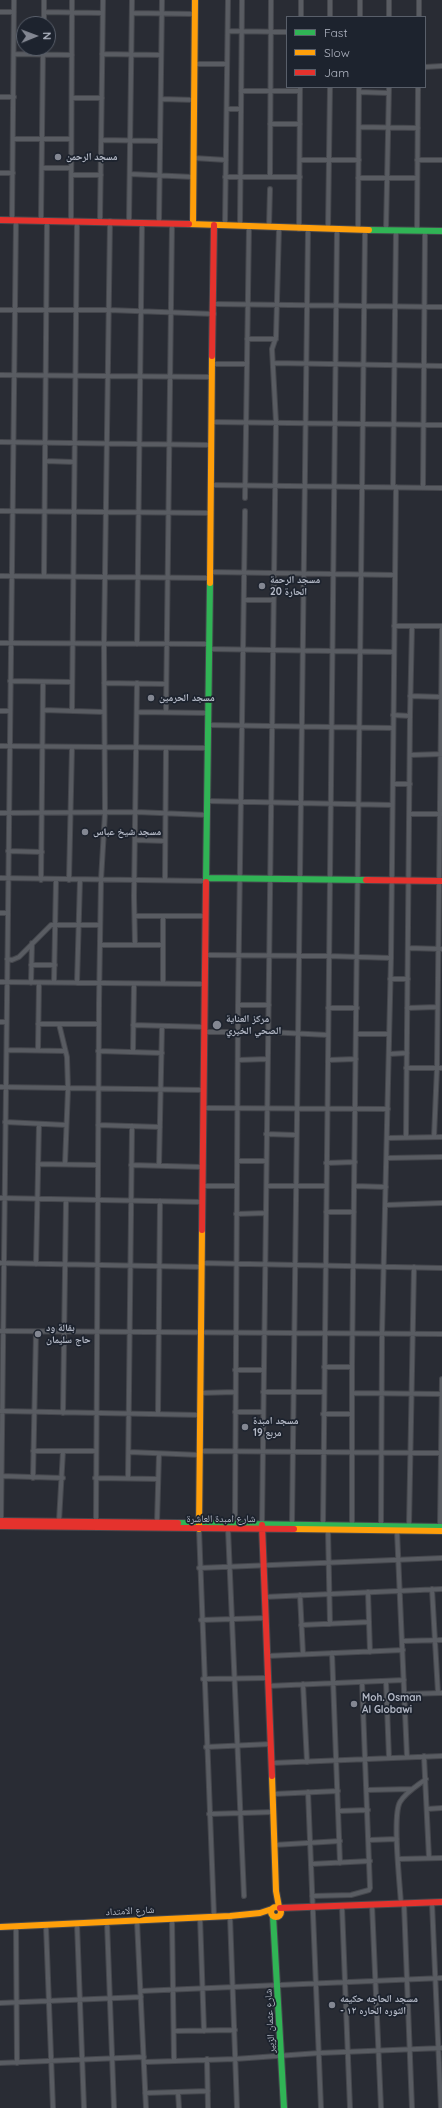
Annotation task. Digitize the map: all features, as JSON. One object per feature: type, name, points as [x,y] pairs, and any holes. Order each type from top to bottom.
[{"type":"street","points":[[0,1522],[2,1163],[7,1050],[6,982],[15,310],[13,173],[14,0]]},
{"type":"street","points":[[44,0],[44,16]]},
{"type":"street","points":[[72,0],[71,140],[77,310],[72,711]]},
{"type":"street","points":[[100,221],[103,0]]},
{"type":"street","points":[[129,222],[132,0]]},
{"type":"street","points":[[159,223],[162,0]]},
{"type":"street","points":[[193,224],[195,0]]},
{"type":"street","points":[[225,225],[228,0]]},
{"type":"street","points":[[240,226],[242,0]]},
{"type":"street","points":[[270,177],[271,0]]},
{"type":"street","points":[[301,0],[301,16]]},
{"type":"street","points":[[330,0],[330,16]]},
{"type":"street","points":[[360,0],[360,16]]},
{"type":"street","points":[[389,0],[389,16]]},
{"type":"street","points":[[419,0],[419,16]]},
{"type":"street","points":[[0,12],[14,12]]},
{"type":"street","points":[[44,12],[102,14]]},
{"type":"street","points":[[133,13],[195,14]]},
{"type":"street","points":[[228,31],[286,32]]},
{"type":"street","points":[[56,54],[72,55]]},
{"type":"street","points":[[102,54],[161,55]]},
{"type":"street","points":[[43,56],[42,168],[47,310],[44,576]]},
{"type":"street","points":[[194,64],[227,64]]},
{"type":"street","points":[[426,67],[442,66]]},
{"type":"street","points":[[328,229],[330,88]]},
{"type":"street","points":[[358,229],[359,88]]},
{"type":"street","points":[[386,230],[388,178],[388,88]]},
{"type":"street","points":[[417,230],[418,88]]},
{"type":"street","points":[[241,91],[300,89],[299,229]]},
{"type":"street","points":[[359,92],[388,93]]},
{"type":"street","points":[[0,97],[14,97]]},
{"type":"street","points":[[72,98],[102,98]]},
{"type":"street","points":[[161,99],[195,100]]},
{"type":"street","points":[[227,109],[241,109]]},
{"type":"street","points":[[270,124],[300,124]]},
{"type":"street","points":[[359,127],[418,128]]},
{"type":"street","points":[[13,139],[71,140]]},
{"type":"street","points":[[101,140],[160,141]]},
{"type":"street","points":[[194,158],[226,160]]},
{"type":"street","points":[[300,160],[359,160]]},
{"type":"street","points":[[418,160],[442,160]]},
{"type":"street","points":[[42,168],[72,168]]},
{"type":"street","points":[[0,173],[13,173]]},
{"type":"street","points":[[130,174],[193,177]]},
{"type":"street","points":[[72,175],[101,175]]},
{"type":"street","points":[[225,177],[300,177]]},
{"type":"street","points":[[358,178],[417,178]]},
{"type":"street","points":[[269,227],[270,189]]},
{"type":"street","points":[[0,220],[110,221],[299,229],[442,231]]},
{"type":"street","points":[[96,1522],[98,1051],[105,747],[104,644],[110,221]]},
{"type":"street","points":[[137,644],[142,222]]},
{"type":"street","points":[[166,712],[172,223]]},
{"type":"street","points":[[214,225],[199,1526],[199,1568],[214,1916]]},
{"type":"street","points":[[245,498],[248,226]]},
{"type":"street","points":[[262,1526],[276,422],[274,363],[272,349],[276,339],[279,228]]},
{"type":"street","points":[[292,1524],[308,229]]},
{"type":"street","points":[[323,1525],[323,1392],[325,1334],[337,229]]},
{"type":"street","points":[[352,1525],[353,1266],[364,487],[366,230]]},
{"type":"street","points":[[381,1526],[382,1334],[392,881],[396,230]]},
{"type":"street","points":[[423,488],[425,230]]},
{"type":"street","points":[[214,304],[442,307]]},
{"type":"street","points":[[0,310],[109,310],[214,314]]},
{"type":"street","points":[[247,339],[276,339]]},
{"type":"street","points":[[274,363],[442,366]]},
{"type":"street","points":[[212,364],[247,364]]},
{"type":"street","points":[[0,375],[212,377]]},
{"type":"street","points":[[212,422],[442,425]]},
{"type":"street","points":[[0,442],[211,445]]},
{"type":"street","points":[[45,461],[74,462]]},
{"type":"street","points":[[211,485],[442,488]]},
{"type":"street","points":[[0,511],[211,513]]},
{"type":"street","points":[[235,1524],[234,1392],[245,511]]},
{"type":"street","points":[[0,576],[168,577],[245,572],[395,575]]},
{"type":"street","points":[[244,600],[273,600]]},
{"type":"street","points":[[394,626],[442,627],[440,982],[437,1007],[437,1033],[440,1068],[434,1137]]},
{"type":"street","points":[[406,1137],[412,626]]},
{"type":"street","points":[[0,643],[166,644],[243,649],[394,652]]},
{"type":"street","points":[[10,682],[72,682]]},
{"type":"street","points":[[41,880],[43,682]]},
{"type":"street","points":[[104,683],[166,684]]},
{"type":"street","points":[[135,945],[134,880],[137,748],[136,684]]},
{"type":"street","points":[[410,696],[441,697]]},
{"type":"street","points":[[43,710],[104,712]]},
{"type":"street","points":[[0,711],[10,711]]},
{"type":"street","points":[[136,712],[208,713]]},
{"type":"street","points":[[393,716],[410,716]]},
{"type":"street","points":[[208,725],[393,728]]},
{"type":"street","points":[[0,746],[208,748]]},
{"type":"street","points":[[69,880],[72,747]]},
{"type":"street","points":[[165,880],[166,748]]},
{"type":"street","points":[[410,755],[441,754]]},
{"type":"street","points":[[393,784],[410,784]]},
{"type":"street","points":[[208,801],[392,805]]},
{"type":"street","points":[[0,813],[136,812],[207,815]]},
{"type":"street","points":[[410,814],[440,814]]},
{"type":"street","points":[[135,840],[165,841]]},
{"type":"street","points":[[8,851],[42,852]]},
{"type":"street","points":[[0,878],[41,880],[206,880],[241,878],[440,881]]},
{"type":"street","points":[[54,982],[56,880]]},
{"type":"street","points":[[77,983],[80,880]]},
{"type":"street","points":[[0,913],[8,913]]},
{"type":"street","points":[[135,916],[206,916]]},
{"type":"street","points":[[163,916],[163,983]]},
{"type":"street","points":[[7,959],[16,959],[48,927],[56,924],[100,925]]},
{"type":"street","points":[[30,983],[32,943]]},
{"type":"street","points":[[100,944],[163,945]]},
{"type":"street","points":[[408,948],[440,949]]},
{"type":"street","points":[[206,955],[391,958]]},
{"type":"street","points":[[31,965],[55,965]]},
{"type":"street","points":[[390,979],[408,979]]},
{"type":"street","points":[[0,982],[205,984]]},
{"type":"street","points":[[38,1049],[39,983]]},
{"type":"street","points":[[133,1052],[134,984]]},
{"type":"street","points":[[238,1005],[269,1005]]},
{"type":"street","points":[[407,1008],[437,1007]]},
{"type":"street","points":[[328,1008],[357,1008]]},
{"type":"street","points":[[0,1022],[6,1022]]},
{"type":"street","points":[[38,1024],[99,1024]]},
{"type":"street","points":[[59,1024],[65,1051],[68,1088],[65,1164]]},
{"type":"street","points":[[134,1025],[238,1032]]},
{"type":"street","points":[[159,1166],[162,1026]]},
{"type":"street","points":[[268,1032],[328,1035]]},
{"type":"street","points":[[437,1033],[442,1033]]},
{"type":"street","points":[[356,1034],[389,1034]]},
{"type":"street","points":[[7,1050],[38,1049],[65,1051]]},
{"type":"street","points":[[98,1051],[162,1052]]},
{"type":"street","points":[[389,1054],[407,1053]]},
{"type":"street","points":[[238,1060],[268,1059]]},
{"type":"street","points":[[328,1060],[356,1059]]},
{"type":"street","points":[[406,1068],[440,1068]]},
{"type":"street","points":[[0,1087],[203,1090]]},
{"type":"street","points":[[204,1108],[388,1109]]},
{"type":"street","points":[[5,1122],[66,1125]]},
{"type":"street","points":[[36,1264],[39,1124]]},
{"type":"street","points":[[98,1125],[160,1127]]},
{"type":"street","points":[[128,1478],[132,1126]]},
{"type":"street","points":[[266,1134],[296,1135]]},
{"type":"street","points":[[387,1138],[442,1137]]},
{"type":"street","points":[[387,1158],[442,1157]]},
{"type":"street","points":[[237,1161],[266,1161]]},
{"type":"street","points":[[326,1163],[355,1162]]},
{"type":"street","points":[[38,1164],[97,1165]]},
{"type":"street","points":[[131,1165],[202,1167]]},
{"type":"street","points":[[202,1186],[237,1186]]},
{"type":"street","points":[[267,1186],[326,1186]]},
{"type":"street","points":[[355,1186],[386,1187]]},
{"type":"street","points":[[2,1198],[66,1201],[97,1200],[202,1202]]},
{"type":"street","points":[[63,1413],[66,1201]]},
{"type":"street","points":[[158,1414],[160,1333],[160,1201]]},
{"type":"street","points":[[386,1204],[442,1203]]},
{"type":"street","points":[[326,1212],[354,1212]]},
{"type":"street","points":[[236,1214],[266,1214]]},
{"type":"street","points":[[2,1263],[160,1266],[265,1264],[442,1268]]},
{"type":"street","points":[[409,1526],[414,1267]]},
{"type":"street","points":[[1,1331],[442,1334]]},
{"type":"street","points":[[33,1478],[36,1332]]},
{"type":"street","points":[[324,1367],[352,1367]]},
{"type":"street","points":[[235,1370],[264,1370]]},
{"type":"street","points":[[441,1528],[442,1379]]},
{"type":"street","points":[[200,1392],[234,1392]]},
{"type":"street","points":[[263,1392],[323,1392]]},
{"type":"street","points":[[352,1393],[411,1395],[442,1394]]},
{"type":"street","points":[[1,1411],[34,1413],[200,1415]]},
{"type":"street","points":[[235,1412],[263,1412]]},
{"type":"street","points":[[323,1414],[352,1414]]},
{"type":"street","points":[[33,1451],[96,1451]]},
{"type":"street","points":[[59,1521],[63,1478],[63,1451]]},
{"type":"street","points":[[129,1452],[159,1454],[235,1452],[441,1453]]},
{"type":"street","points":[[157,1523],[159,1454]]},
{"type":"street","points":[[1,1476],[63,1478]]},
{"type":"street","points":[[95,1478],[158,1479]]},
{"type":"street","name":"شارع امبدة العاشرة","points":[[0,1522],[59,1521],[157,1523],[228,1529],[292,1524],[441,1528]]},
{"type":"street","name":"شارع امبدة العاشرة","points":[[0,1522],[199,1526],[235,1524],[328,1530],[397,1531],[441,1528]]},
{"type":"street","name":"شارع عثمان الزبير","points":[[262,1526],[277,1894],[275,1932],[284,2108]]},
{"type":"street","points":[[228,1529],[244,1896]]},
{"type":"street","points":[[328,1530],[330,1624]]},
{"type":"street","points":[[397,1531],[401,1591],[407,1757]]},
{"type":"street","points":[[199,1568],[442,1558]]},
{"type":"street","points":[[404,1694],[440,1693],[434,1640],[432,1589]]},
{"type":"street","points":[[264,1597],[442,1589]]},
{"type":"street","points":[[368,1592],[370,1652]]},
{"type":"street","points":[[300,1595],[302,1654]]},
{"type":"street","points":[[201,1620],[266,1618]]},
{"type":"street","points":[[302,1625],[369,1622]]},
{"type":"street","points":[[402,1641],[442,1640]]},
{"type":"street","points":[[268,1656],[403,1650]]},
{"type":"street","points":[[332,1653],[340,1863]]},
{"type":"street","points":[[436,1662],[442,1661]]},
{"type":"street","points":[[204,1679],[268,1678]]},
{"type":"street","points":[[268,1686],[404,1680]]},
{"type":"street","points":[[386,1681],[389,1758]]},
{"type":"street","points":[[312,1896],[351,1894],[369,1890],[370,1888],[362,1682]]},
{"type":"street","points":[[303,1684],[307,1762]]},
{"type":"street","points":[[206,1747],[271,1744]]},
{"type":"street","points":[[424,1756],[429,1858]]},
{"type":"street","points":[[272,1763],[442,1756]]},
{"type":"street","points":[[412,2108],[408,1980],[403,1904],[398,1859],[398,1806],[400,1801],[412,1789],[426,1779]]},
{"type":"street","points":[[367,1790],[412,1789]]},
{"type":"street","points":[[273,1794],[338,1791]]},
{"type":"street","points":[[308,1792],[321,2108]]},
{"type":"street","points":[[427,1809],[442,1808]]},
{"type":"street","points":[[338,1811],[368,1810]]},
{"type":"street","points":[[209,1814],[274,1812]]},
{"type":"street","points":[[369,1840],[398,1839]]},
{"type":"street","points":[[274,1845],[340,1841]]},
{"type":"street","points":[[398,1859],[442,1858]]},
{"type":"street","points":[[311,1864],[370,1861]]},
{"type":"street","points":[[277,1894],[293,1908]]},
{"type":"street","points":[[276,1912],[293,1908],[442,1902]]},
{"type":"street","points":[[432,1903],[440,2048],[441,2108]]},
{"type":"street","points":[[372,1905],[381,2108]]},
{"type":"street","points":[[342,1907],[350,2108]]},
{"type":"street","name":"شارع الامتداد","points":[[0,1927],[230,1916],[276,1912]]},
{"type":"street","points":[[230,1916],[237,2108]]},
{"type":"street","points":[[200,1917],[204,2031]]},
{"type":"street","points":[[172,1919],[175,1989],[174,2061]]},
{"type":"street","points":[[137,1921],[146,2108]]},
{"type":"street","points":[[107,1922],[114,2108]]},
{"type":"street","points":[[77,1924],[84,2108]]},
{"type":"street","points":[[16,1926],[18,2002],[17,2063]]},
{"type":"street","points":[[46,1926],[48,2001],[54,2108]]},
{"type":"street","points":[[141,1991],[442,1978]]},
{"type":"street","points":[[0,2003],[141,1997]]},
{"type":"street","points":[[174,2031],[235,2030]]},
{"type":"street","points":[[0,2063],[112,2058],[174,2061],[207,2060],[319,2053],[440,2048]]},
{"type":"street","points":[[207,2060],[208,2108]]},
{"type":"street","points":[[145,2093],[208,2091]]},
{"type":"street","points":[[178,2092],[179,2108]]},
{"type":"traffic: fast","points":[[369,230],[442,231]]},
{"type":"traffic: fast","points":[[206,882],[210,583]]},
{"type":"traffic: fast","points":[[206,878],[366,880]]},
{"type":"traffic: fast","points":[[178,1523],[442,1527]]},
{"type":"traffic: fast","points":[[273,1916],[284,2108]]},
{"type":"traffic: slow","points":[[193,224],[195,0]]},
{"type":"traffic: slow","points":[[189,224],[369,230]]},
{"type":"traffic: slow","points":[[210,583],[212,356]]},
{"type":"traffic: slow","points":[[199,1529],[202,1230]]},
{"type":"traffic: slow","points":[[294,1529],[442,1531]]},
{"type":"traffic: slow","points":[[272,1776],[276,1891],[279,1907]]},
{"type":"traffic: slow","points":[[274,1907],[278,1907],[280,1908],[281,1912],[280,1916],[274,1917],[271,1914],[271,1910],[274,1907]]},
{"type":"traffic: slow","points":[[0,1927],[230,1916],[260,1913],[272,1909]]},
{"type":"traffic: jam","points":[[0,220],[189,224]]},
{"type":"traffic: jam","points":[[212,356],[214,225]]},
{"type":"traffic: jam","points":[[366,880],[442,881]]},
{"type":"traffic: jam","points":[[202,1230],[206,882]]},
{"type":"traffic: jam","points":[[0,1521],[178,1523]]},
{"type":"traffic: jam","points":[[262,1525],[272,1776]]},
{"type":"traffic: jam","points":[[0,1526],[294,1529]]},
{"type":"traffic: jam","points":[[280,1908],[442,1902]]},
{"type":"place","name":"مسجد الرحمن","points":[[58,157]]},
{"type":"place","name":"مسجد الرحمة الحارة 20","points":[[262,586]]},
{"type":"place","name":"مسجد الحرمين","points":[[151,698]]},
{"type":"place","name":"مسجد شيخ عباس","points":[[85,832]]},
{"type":"place","name":"مركز العناية الصحي الخيري","points":[[217,1025]]},
{"type":"place","name":"بقالة ود حاج سليمان","points":[[38,1334]]},
{"type":"place","name":"مسجد امبدة مربع 19","points":[[245,1427]]},
{"type":"place","name":"Moh. Osman Al Globawi","points":[[354,1704]]},
{"type":"place","name":"مسجد الحاجه حكيمه - الثوره الحاره ١٢","points":[[332,2005]]}]
